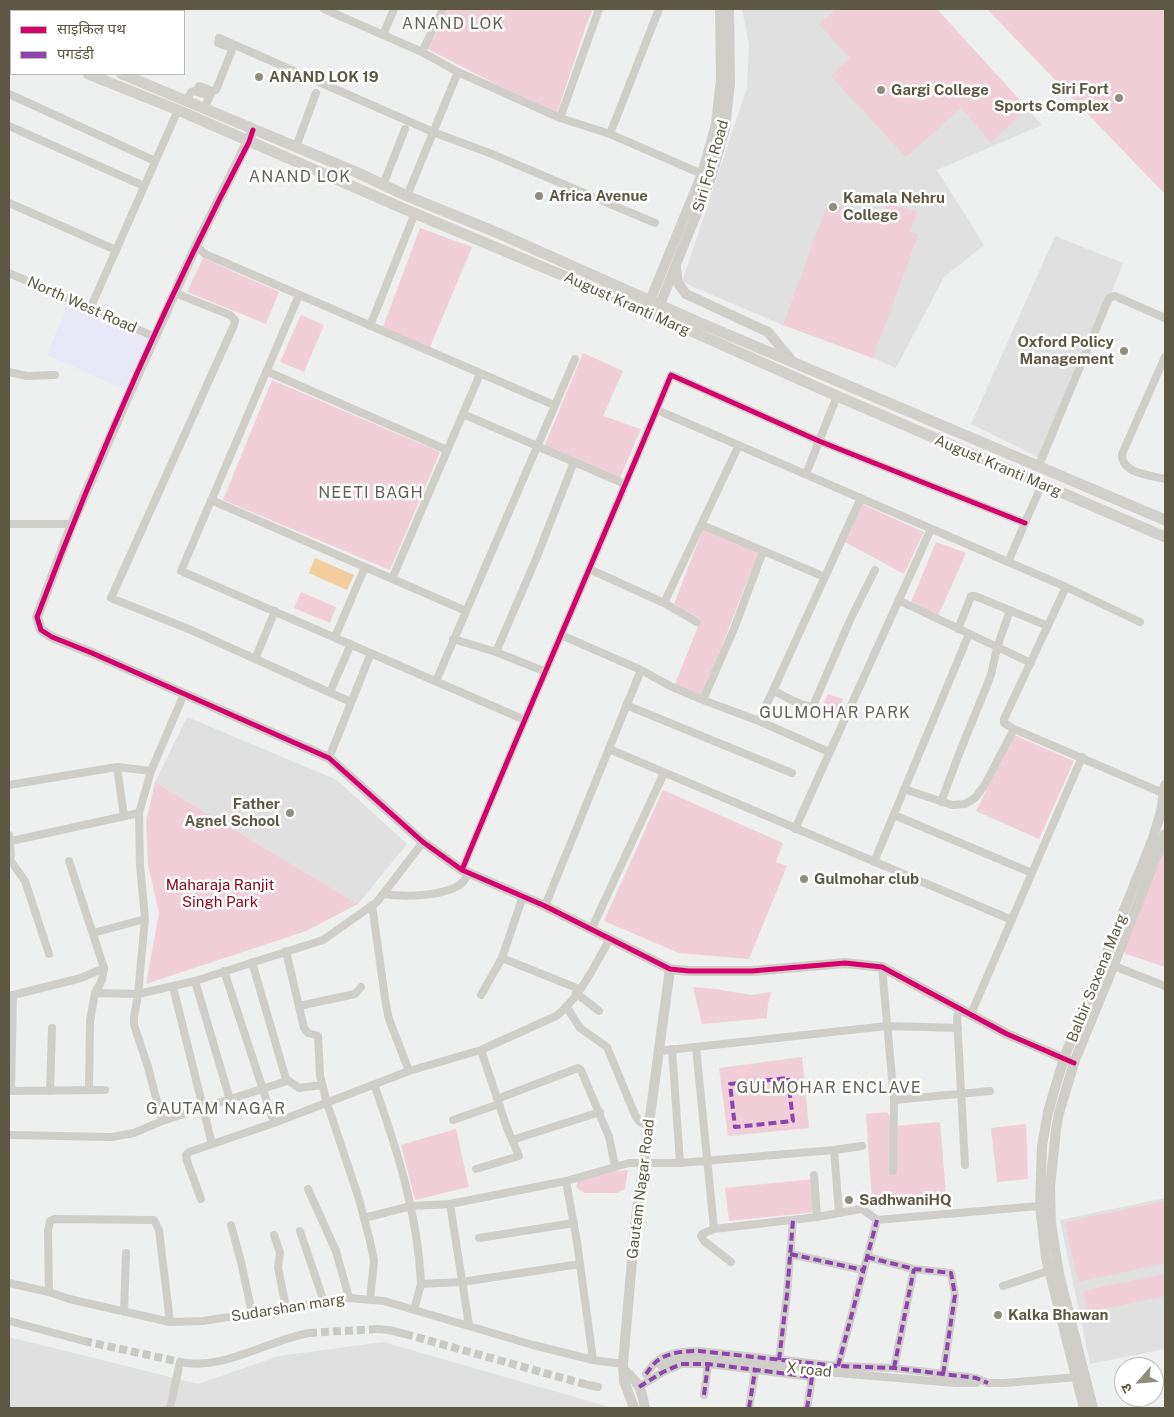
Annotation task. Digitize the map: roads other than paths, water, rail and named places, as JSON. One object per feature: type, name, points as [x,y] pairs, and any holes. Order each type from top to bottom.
[{"type":"main road","name":"August Kranti Marg","points":[[90,75],[178,110],[416,213],[793,362],[1165,520]]},
{"type":"main road","name":"August Kranti Marg","points":[[124,75],[498,233],[837,396],[1165,538]]},
{"type":"street","points":[[324,9],[342,12],[383,35],[422,52],[458,72],[560,118],[610,134],[702,174]]},
{"type":"street","points":[[383,35],[394,9]]},
{"type":"street","points":[[422,52],[443,9]]},
{"type":"street","points":[[560,118],[599,9]]},
{"type":"street","points":[[610,134],[659,9]]},
{"type":"street","name":"Siri Fort Road","points":[[653,308],[702,174],[716,124],[721,79],[720,9]]},
{"type":"street","name":"Siri Fort Road","points":[[653,308],[675,267],[711,178],[725,129],[730,83],[729,9]]},
{"type":"street","points":[[204,108],[211,94],[216,90],[232,50],[219,40],[433,132],[492,154],[655,223]]},
{"type":"street","points":[[407,196],[458,72]]},
{"type":"street","points":[[187,100],[199,86],[211,94]]},
{"type":"street","points":[[296,148],[316,93]]},
{"type":"street","points":[[9,94],[155,161]]},
{"type":"street","points":[[90,309],[178,110]]},
{"type":"street","points":[[9,126],[144,186]]},
{"type":"street","points":[[383,185],[405,129]]},
{"type":"street","points":[[254,130],[196,246],[72,524],[37,618],[40,630],[52,637],[329,758],[423,842],[466,871],[545,906],[670,969],[752,972],[844,963],[882,967],[1007,1034],[1069,1061]]},
{"type":"street","points":[[9,202],[116,250]]},
{"type":"street","points":[[370,326],[416,213]]},
{"type":"street","points":[[196,246],[205,254],[554,405]]},
{"type":"street","points":[[675,267],[678,283],[686,294],[768,332],[793,362]]},
{"type":"street","name":"North West Road","points":[[9,273],[154,337]]},
{"type":"street","points":[[175,293],[230,315],[235,320],[234,325],[111,598],[191,630],[351,702]]},
{"type":"street","points":[[299,295],[181,571],[525,720]]},
{"type":"street","points":[[1038,467],[1109,298],[1115,296],[1165,318]]},
{"type":"street","points":[[1165,357],[1122,454],[1125,465],[1132,470],[1165,479]]},
{"type":"street","points":[[436,681],[575,358]]},
{"type":"street","points":[[266,371],[448,450]]},
{"type":"street","points":[[9,372],[27,376],[55,375]]},
{"type":"street","points":[[392,579],[480,374]]},
{"type":"street","points":[[383,894],[442,892],[463,882],[525,720],[671,375],[819,441],[1025,523]]},
{"type":"street","points":[[806,474],[837,396]]},
{"type":"street","points":[[657,410],[1066,587],[1140,622]]},
{"type":"street","points":[[463,414],[625,484]]},
{"type":"street","points":[[664,603],[739,445]]},
{"type":"street","points":[[496,652],[536,559],[574,462]]},
{"type":"street","points":[[1008,562],[1042,484]]},
{"type":"street","points":[[759,722],[861,498]]},
{"type":"street","points":[[211,500],[466,611]]},
{"type":"street","points":[[9,524],[72,524]]},
{"type":"street","points":[[702,525],[825,577]]},
{"type":"street","points":[[795,829],[930,529]]},
{"type":"street","points":[[703,700],[734,629],[763,551]]},
{"type":"street","points":[[335,637],[365,567]]},
{"type":"street","points":[[589,569],[664,603],[697,622]]},
{"type":"street","points":[[773,690],[802,704],[810,707],[813,706],[850,620],[875,570]]},
{"type":"street","points":[[1066,587],[1004,719],[1004,723],[1014,729],[1165,791]]},
{"type":"street","points":[[958,629],[971,596],[1048,626]]},
{"type":"street","points":[[898,600],[1031,663]]},
{"type":"street","points":[[941,802],[956,759],[991,675],[1010,610]]},
{"type":"street","points":[[255,659],[275,611]]},
{"type":"street","points":[[874,862],[969,634]]},
{"type":"street","points":[[561,635],[640,670],[670,686],[829,752]]},
{"type":"street","points":[[453,639],[496,652],[546,672]]},
{"type":"street","points":[[330,692],[351,644]]},
{"type":"street","points":[[329,758],[371,653]]},
{"type":"street","points":[[545,906],[640,670]]},
{"type":"street","points":[[162,1121],[148,1067],[134,1025],[145,918],[140,865],[139,814],[151,771],[184,694]]},
{"type":"street","points":[[626,705],[792,773]]},
{"type":"street","points":[[904,789],[952,805],[965,804],[975,798],[984,786],[1014,729]]},
{"type":"street","points":[[609,749],[1012,920]]},
{"type":"street","points":[[972,1014],[1082,757]]},
{"type":"street","points":[[9,785],[117,767],[151,771]]},
{"type":"street","points":[[117,767],[124,816]]},
{"type":"street","points":[[591,930],[664,772]]},
{"type":"street","name":"Balbir Saxena Marg","points":[[1109,964],[1152,841],[1165,791]]},
{"type":"street","points":[[49,954],[25,881],[9,861],[10,838],[139,814]]},
{"type":"street","points":[[894,815],[1032,873]]},
{"type":"street","name":"Balbir Saxena Marg","points":[[1093,1408],[1080,1377],[1048,1272],[1042,1146],[1045,1128],[1069,1061],[1165,834]]},
{"type":"street","points":[[95,993],[138,994],[195,981],[323,940],[372,905],[383,894],[423,842]]},
{"type":"street","points":[[69,861],[104,968],[102,980],[95,993],[90,1021],[89,1090]]},
{"type":"street","points":[[480,995],[502,958],[523,896]]},
{"type":"street","points":[[372,905],[389,1019],[409,1071]]},
{"type":"street","points":[[94,933],[145,918]]},
{"type":"street","points":[[201,1199],[187,1161],[186,1155],[189,1152],[409,1071],[482,1050],[556,1016],[578,991],[610,939]]},
{"type":"street","points":[[286,951],[304,1028],[318,1036],[322,1085],[360,1199],[374,1261],[370,1300]]},
{"type":"street","points":[[502,958],[578,991],[599,1011]]},
{"type":"street","points":[[252,962],[284,1076],[288,1081],[303,1089],[322,1085]]},
{"type":"street","points":[[1109,964],[1165,986]]},
{"type":"street","points":[[882,967],[894,1100],[893,1170]]},
{"type":"street","points":[[104,968],[81,978],[11,995],[10,1091],[105,1090]]},
{"type":"street","name":"Gautam Nagar Road","points":[[634,1408],[624,1381],[623,1367],[635,1226],[670,969]]},
{"type":"street","points":[[224,971],[274,1122]]},
{"type":"street","points":[[195,981],[230,1100]]},
{"type":"street","points":[[173,986],[212,1144]]},
{"type":"street","points":[[299,1006],[355,994],[361,987]]},
{"type":"street","points":[[566,1006],[580,1028],[606,1047],[635,1116],[649,1127]]},
{"type":"street","points":[[961,1008],[957,1017],[965,1165]]},
{"type":"street","points":[[659,1051],[887,1026],[958,1028]]},
{"type":"street","points":[[50,1091],[52,1028]]},
{"type":"street","points":[[696,1047],[714,1229]]},
{"type":"street","points":[[672,1049],[680,1163]]},
{"type":"street","points":[[476,1169],[519,1156],[498,1101],[482,1050]]},
{"type":"street","points":[[452,1120],[578,1068],[581,1070],[600,1112],[609,1137],[615,1166]]},
{"type":"street","points":[[9,1135],[112,1137],[134,1132],[162,1121],[288,1081]]},
{"type":"street","points":[[374,1084],[389,1126],[412,1206],[421,1284],[414,1310]]},
{"type":"street","points":[[894,1100],[990,1091]]},
{"type":"street","points":[[512,1140],[600,1112]]},
{"type":"street","points":[[364,1218],[412,1206],[450,1204],[566,1182],[629,1163],[680,1163],[862,1146]]},
{"type":"street","points":[[834,1150],[839,1213]]},
{"type":"street","points":[[814,1175],[817,1217]]},
{"type":"street","points":[[566,1182],[594,1360]]},
{"type":"street","points":[[308,1189],[336,1250],[349,1298]]},
{"type":"street","points":[[450,1204],[469,1325]]},
{"type":"street","points":[[731,1262],[702,1238],[701,1236],[704,1232],[714,1229],[817,1217],[861,1209],[877,1220],[1045,1206]]},
{"type":"street","name":"Balbir Saxena Marg","points":[[1045,1206],[1080,1377],[1084,1408]]},
{"type":"street","points":[[49,1292],[48,1231],[50,1221],[55,1219],[154,1220],[159,1230],[170,1322]]},
{"type":"street","points":[[779,1360],[793,1220]]},
{"type":"street","points":[[838,1366],[877,1220]]},
{"type":"street","points":[[479,1238],[574,1224]]},
{"type":"street","points":[[231,1225],[252,1314]]},
{"type":"street","points":[[300,1231],[324,1302]]},
{"type":"street","points":[[274,1235],[280,1253],[278,1267],[286,1308]]},
{"type":"street","points":[[124,1312],[126,1253]]},
{"type":"street","points":[[790,1254],[863,1270]]},
{"type":"street","points":[[867,1257],[914,1270],[951,1273],[955,1295],[943,1375]]},
{"type":"street","points":[[421,1284],[462,1282],[580,1264]]},
{"type":"street","points":[[894,1368],[914,1270]]},
{"type":"street","points":[[1003,1286],[1048,1272]]},
{"type":"street","name":"Sudarshan marg","points":[[9,1283],[170,1322],[204,1321],[349,1298],[384,1301],[533,1345],[623,1367]]},
{"type":"street","points":[[9,1321],[84,1341]]},
{"type":"street","points":[[377,1329],[405,1334]]},
{"type":"street","points":[[170,1408],[180,1362],[196,1364],[219,1362],[308,1333]]},
{"type":"street","points":[[646,1374],[657,1361],[669,1355],[687,1351],[710,1351],[838,1366],[894,1368],[976,1378],[988,1383],[1080,1377]]},
{"type":"street","name":"X road","points":[[638,1384],[646,1374],[670,1360],[694,1358],[814,1371],[947,1382],[988,1383]]},
{"type":"street","points":[[638,1384],[681,1364],[708,1364],[812,1377],[807,1408]]},
{"type":"street","points":[[704,1395],[708,1364]]},
{"type":"street","points":[[623,1367],[638,1384],[645,1408]]},
{"type":"street","points":[[749,1408],[755,1371]]},
{"type":"street","points":[[588,1384],[598,1388]]},
{"type":"tunnel","points":[[309,1333],[377,1329]]},
{"type":"tunnel","points":[[405,1334],[588,1385]]},
{"type":"tunnel","points":[[84,1341],[180,1362]]},
{"type":"place","name":"ANAND LOK 19","points":[[259,77]]},
{"type":"place","name":"Gargi College","points":[[881,90]]},
{"type":"place","name":"Siri Fort Sports Complex","points":[[1119,98]]},
{"type":"place","name":"Africa Avenue","points":[[539,196]]},
{"type":"place","name":"Kamala Nehru College","points":[[833,207]]},
{"type":"place","name":"Oxford Policy Management","points":[[1124,351]]},
{"type":"place","name":"Father Agnel School","points":[[290,813]]},
{"type":"place","name":"Gulmohar club","points":[[804,879]]},
{"type":"place","name":"SadhwaniHQ","points":[[849,1200]]},
{"type":"place","name":"Kalka Bhawan","points":[[998,1315]]},
{"type":"district","name":"ANAND LOK","points":[[453,24]]},
{"type":"district","name":"ANAND LOK","points":[[300,177]]},
{"type":"district","name":"NEETI BAGH","points":[[371,493]]},
{"type":"district","name":"GULMOHAR PARK","points":[[835,713]]},
{"type":"district","name":"GULMOHAR ENCLAVE","points":[[829,1088]]},
{"type":"district","name":"GAUTAM NAGAR","points":[[216,1109]]},
{"type":"park label","name":"Maharaja Ranjit Singh Park","points":[[220,894]]}]
